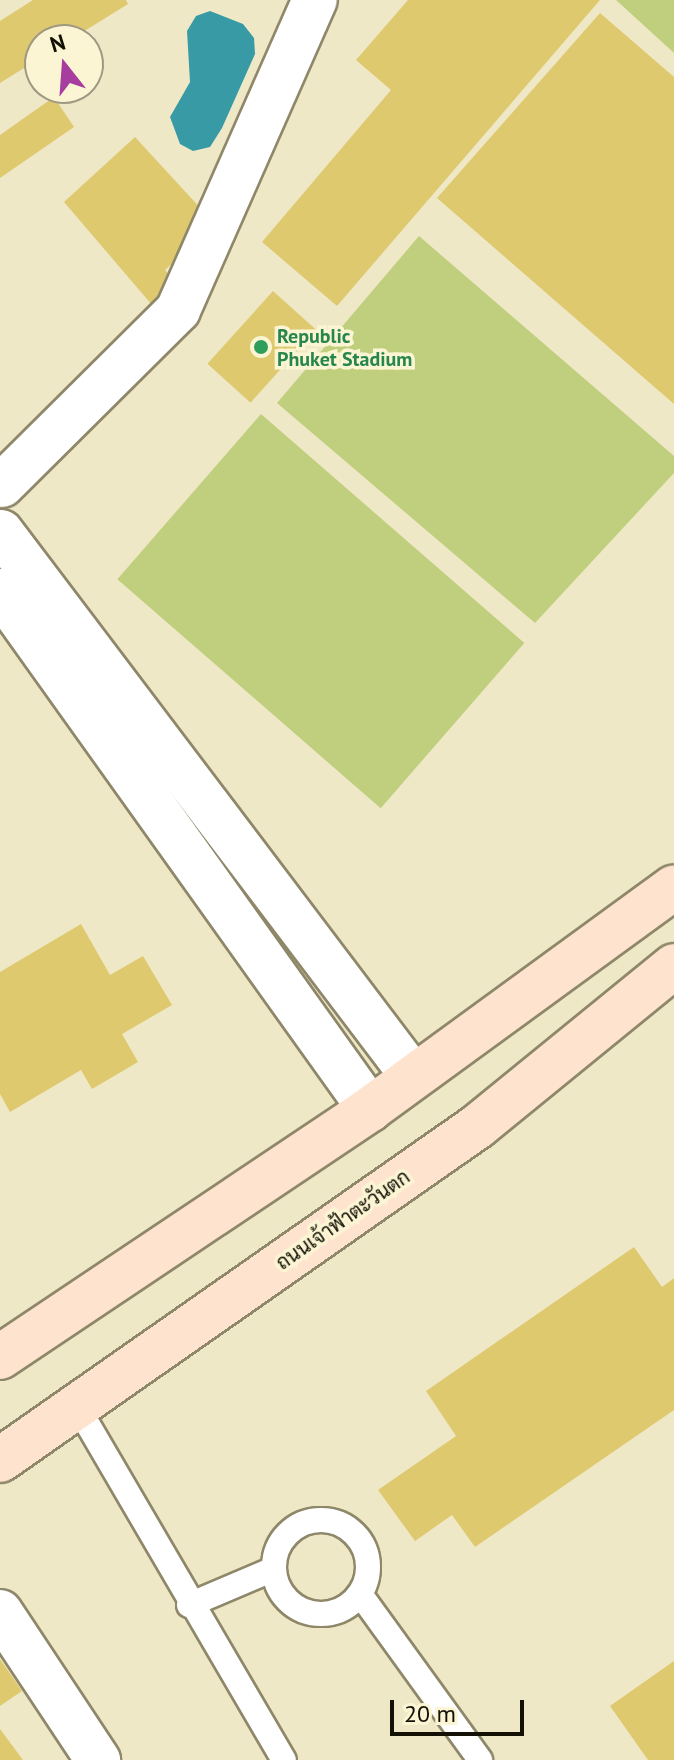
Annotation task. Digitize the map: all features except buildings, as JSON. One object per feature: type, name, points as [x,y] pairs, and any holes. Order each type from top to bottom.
[{"type":"main road","points":[[0,1357],[370,1109],[412,1075],[674,887]]},
{"type":"main road","name":"ถนนเจ้าฟ้าตะวันตก","points":[[0,1460],[478,1126],[674,966]]},
{"type":"street","points":[[315,0],[178,310],[1,484],[8,508],[0,532],[412,1075]]},
{"type":"street","points":[[0,591],[370,1109]]},
{"type":"street","points":[[0,1612],[98,1760]]},
{"type":"lane","points":[[77,1406],[189,1605],[284,1760]]},
{"type":"lane","points":[[317,1520],[341,1524],[364,1546],[369,1567],[360,1594],[341,1610],[313,1614],[285,1598],[274,1569],[281,1542],[292,1530],[317,1520]]},
{"type":"lane","points":[[189,1605],[274,1569]]},
{"type":"lane","points":[[360,1594],[480,1760]]},
{"type":"green space","points":[[616,0],[674,0],[674,53]]},
{"type":"green space","points":[[419,236],[674,456],[674,473],[535,623],[277,403]]},
{"type":"green space","points":[[261,414],[524,643],[381,808],[117,579]]},
{"type":"water","points":[[210,11],[243,24],[254,38],[255,54],[222,128],[210,147],[193,151],[180,144],[170,117],[190,82],[187,31],[196,16]]},
{"type":"place","name":"Republic Phuket Stadium","points":[[261,347]]}]
